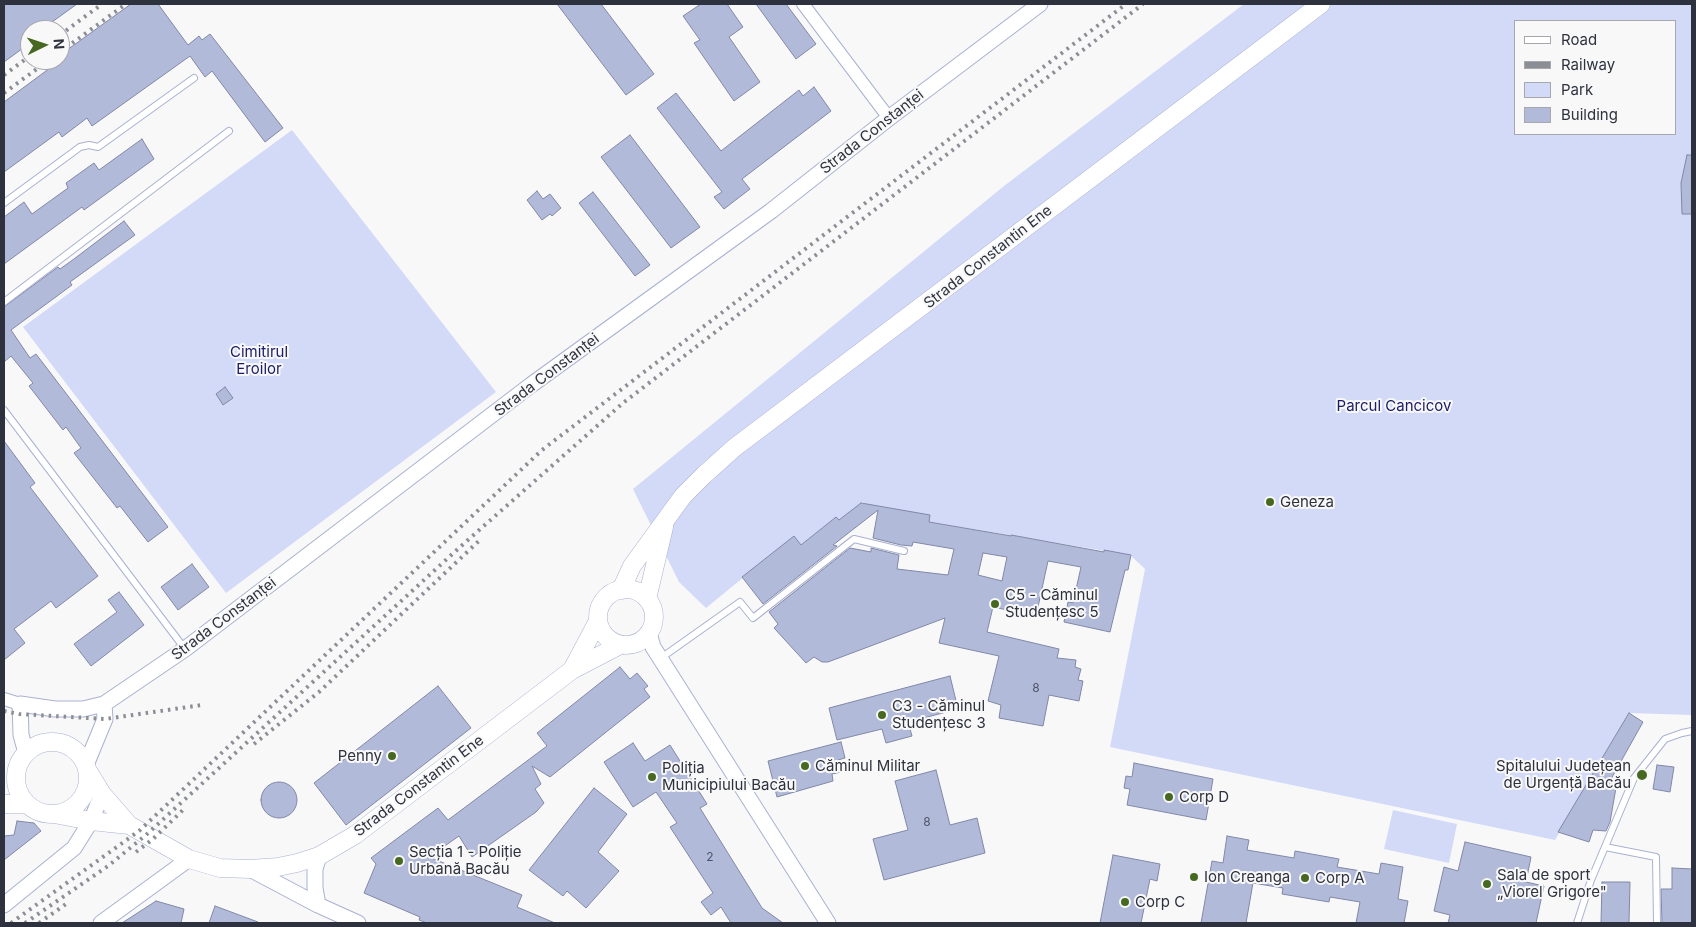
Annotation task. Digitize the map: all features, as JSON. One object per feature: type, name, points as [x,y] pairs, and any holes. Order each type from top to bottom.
[{"type":"main road","name":"Strada Constantin Ene","points":[[621,590],[632,566],[648,542],[666,522],[683,496],[734,448],[1321,4]]},
{"type":"main road","name":"Strada Constantin Ene","points":[[647,599],[666,522]]},
{"type":"main road","points":[[630,590],[640,593],[647,599],[652,607],[653,624],[649,633],[641,641],[631,645],[620,645],[609,640],[601,632],[598,621],[599,609],[606,598],[612,593],[630,590]]},
{"type":"main road","name":"Strada Constantin Ene","points":[[572,670],[598,621]]},
{"type":"main road","name":"Strada Constantin Ene","points":[[129,825],[189,860],[220,868],[250,869],[278,867],[319,856],[355,835],[572,670],[620,645]]},
{"type":"main road","points":[[4,773],[34,746],[43,742],[59,742],[74,748],[81,756],[102,794],[129,825]]},
{"type":"main road","points":[[22,758],[16,774],[17,785],[20,796],[27,804],[40,812],[91,821],[129,825]]},
{"type":"main road","points":[[54,814],[73,808],[81,800],[87,786],[87,768]]},
{"type":"main road","points":[[4,804],[27,804]]},
{"type":"street","points":[[803,4],[889,118]]},
{"type":"street","name":"Strada Constanței","points":[[104,704],[185,649],[531,385],[771,211],[889,118],[1040,4]]},
{"type":"street","points":[[649,633],[653,647],[828,923]]},
{"type":"street","points":[[4,699],[20,704],[55,709],[83,709],[104,704],[105,719],[87,768]]},
{"type":"street","points":[[20,704],[22,758]]},
{"type":"street","points":[[4,905],[74,848],[91,821],[102,794]]},
{"type":"street","points":[[318,905],[315,888],[315,869],[319,856]]},
{"type":"street","points":[[101,923],[189,860]]},
{"type":"street","points":[[250,869],[318,905],[358,923]]},
{"type":"lane","points":[[4,203],[80,147],[88,145],[98,147],[194,78]]},
{"type":"lane","points":[[4,302],[230,130]]},
{"type":"lane","points":[[4,410],[185,649]]},
{"type":"lane","points":[[661,658],[740,602],[753,618],[854,539],[904,551]]},
{"type":"lane","points":[[1577,923],[1591,880],[1634,778],[1665,740],[1692,731]]},
{"type":"lane","points":[[1605,847],[1656,857],[1657,923]]},
{"type":"green space","name":"Parcul Cancicov","points":[[1244,4],[1692,4],[1692,715],[1629,713],[1555,840],[1110,747],[1145,569],[1130,555],[929,522],[878,506],[872,514],[863,502],[839,520],[836,517],[801,545],[794,536],[706,608],[679,582],[633,489],[1004,186]]},
{"type":"green space","name":"Cimitirul Eroilor","points":[[292,130],[496,392],[226,593],[23,327]]},
{"type":"green space","points":[[1393,810],[1457,824],[1449,863],[1384,849]]},
{"type":"building","points":[[4,4],[77,4],[55,20],[20,20],[20,50],[4,62]]},
{"type":"building","points":[[131,4],[158,4],[188,45],[199,36],[202,40],[210,34],[283,128],[265,142],[212,71],[205,77],[190,56],[92,126],[87,118],[62,137],[59,132],[4,172],[4,102],[47,70],[70,70],[70,48]]},
{"type":"building","points":[[557,4],[601,4],[654,74],[626,95]]},
{"type":"building","points":[[701,4],[727,4],[743,27],[729,37],[760,82],[734,101],[694,43],[700,40],[683,16]]},
{"type":"building","points":[[756,4],[786,4],[816,44],[796,59]]},
{"type":"building","points":[[814,87],[831,111],[742,179],[750,189],[724,209],[714,197],[722,192],[657,108],[676,93],[721,151],[799,90],[803,96]]},
{"type":"building","points":[[630,135],[700,227],[671,248],[601,157]]},
{"type":"building","points":[[142,139],[154,159],[84,210],[82,207],[4,264],[4,217],[24,202],[32,214],[68,188],[66,183],[94,163],[99,170]]},
{"type":"building","points":[[1687,155],[1692,155],[1692,214],[1682,214],[1681,183]]},
{"type":"building","points":[[537,191],[543,199],[550,194],[561,208],[552,216],[550,214],[542,220],[527,200]]},
{"type":"building","points":[[593,192],[650,265],[635,276],[579,203]]},
{"type":"building","points":[[124,221],[135,235],[70,282],[72,285],[11,330],[30,358],[36,354],[168,527],[148,542],[120,506],[117,508],[74,453],[81,448],[66,427],[63,430],[29,386],[33,383],[11,356],[4,362],[4,307],[58,267],[60,269],[74,259]]},
{"type":"building","points":[[225,387],[233,398],[223,405],[216,394]]},
{"type":"building","points":[[4,441],[35,483],[30,487],[98,576],[56,608],[51,601],[14,629],[25,643],[4,660]]},
{"type":"building","points":[[861,503],[930,515],[929,522],[1131,555],[1128,570],[1125,570],[1110,632],[1064,622],[1068,602],[1073,603],[1081,567],[1048,561],[1036,616],[993,607],[987,632],[1059,649],[1057,658],[1076,660],[1075,667],[1081,669],[1078,680],[1083,681],[1079,701],[1049,695],[1043,726],[999,718],[1001,705],[988,701],[999,656],[939,643],[945,618],[828,662],[822,662],[814,657],[806,663],[774,628],[778,624],[769,612],[850,548],[871,552],[871,548],[899,555],[897,569],[948,575],[954,549],[913,542],[912,546],[901,545],[873,538],[878,510],[833,545],[837,546],[763,604],[742,577],[794,536],[801,545],[836,517],[839,520]],"holes":[[[983,553],[1007,557],[1002,581],[978,575]]]},
{"type":"building","points":[[192,564],[209,587],[178,610],[161,587]]},
{"type":"building","points":[[119,592],[144,625],[91,666],[74,644],[117,612],[108,600]]},
{"type":"building","points":[[620,667],[630,679],[637,673],[648,686],[644,689],[650,697],[550,777],[532,766],[541,784],[535,789],[544,803],[536,812],[472,857],[459,836],[429,857],[522,895],[517,907],[555,923],[427,923],[419,920],[420,917],[364,893],[376,864],[371,858],[438,808],[448,820],[547,746],[537,733]]},
{"type":"building","name":"C3 - Căminul Studențesc 3","points":[[950,676],[958,709],[908,722],[912,736],[886,743],[882,729],[837,740],[829,708]]},
{"type":"building","name":"Penny","points":[[438,686],[471,728],[346,825],[314,783]]},
{"type":"building","points":[[1629,713],[1643,722],[1610,781],[1617,782],[1610,822],[1606,831],[1593,830],[1589,842],[1558,832]]},
{"type":"building","name":"Căminul Militar","points":[[841,742],[845,758],[838,760],[841,772],[832,774],[833,781],[777,797],[768,761]]},
{"type":"building","points":[[633,743],[645,761],[670,745],[707,804],[700,808],[762,908],[783,923],[731,923],[721,907],[711,915],[701,902],[713,893],[670,827],[677,823],[656,792],[633,807],[604,762]]},
{"type":"building","name":"Corp D","points":[[1134,763],[1213,779],[1206,820],[1127,805],[1130,789],[1124,788],[1126,776],[1132,777]]},
{"type":"building","points":[[1657,765],[1674,767],[1670,792],[1653,789]]},
{"type":"building","points":[[936,770],[950,825],[977,818],[985,853],[884,880],[873,839],[908,830],[895,781]]},
{"type":"building","points":[[279,782],[286,783],[292,787],[296,793],[296,807],[292,813],[286,817],[279,818],[272,817],[266,813],[262,807],[261,800],[262,793],[266,787],[272,783]]},
{"type":"building","points":[[594,788],[627,814],[598,852],[619,871],[586,908],[567,891],[563,896],[529,870]]},
{"type":"building","points":[[17,821],[34,823],[41,831],[4,860],[4,836],[14,835]]},
{"type":"building","name":"Corp A","points":[[1227,836],[1249,840],[1247,850],[1294,858],[1295,851],[1339,859],[1337,867],[1379,874],[1381,863],[1403,867],[1398,899],[1408,901],[1404,923],[1356,923],[1360,902],[1330,897],[1329,902],[1282,894],[1283,888],[1253,883],[1246,923],[1201,923],[1212,861],[1223,863]]},
{"type":"building","name":"Sala de sport „Viorel Grigore\"","points":[[1465,842],[1531,857],[1526,882],[1544,886],[1536,923],[1448,923],[1450,915],[1434,911],[1444,867],[1458,871]]},
{"type":"building","name":"Corp C","points":[[1113,855],[1160,864],[1157,881],[1150,879],[1141,923],[1100,923]]},
{"type":"building","points":[[1672,868],[1692,869],[1692,923],[1662,923],[1661,889],[1672,889]]},
{"type":"building","points":[[1602,882],[1630,882],[1629,923],[1601,923]]},
{"type":"building","points":[[156,901],[184,909],[181,923],[122,923]]},
{"type":"building","points":[[215,906],[258,922],[258,923],[209,923]]},
{"type":"railway","points":[[70,28],[102,4]]},
{"type":"railway","points":[[70,45],[126,4]]},
{"type":"railway","points":[[11,923],[139,831],[542,450],[1126,4]]},
{"type":"railway","points":[[25,923],[108,866],[146,835],[460,547],[623,403],[1143,4]]},
{"type":"railway","points":[[4,75],[20,63]]},
{"type":"railway","points":[[4,93],[35,70]]},
{"type":"railway","points":[[254,744],[319,692],[482,538]]},
{"type":"railway","points":[[4,711],[19,714],[105,719],[202,705]]},
{"type":"railway","points":[[136,852],[153,839],[183,810]]},
{"type":"railway","points":[[39,923],[66,904]]},
{"type":"place","name":"Geneza","points":[[1270,502]]},
{"type":"place","name":"C5 - Căminul Studențesc 5","points":[[995,604]]},
{"type":"place","name":"C3 - Căminul Studențesc 3","points":[[882,715]]},
{"type":"place","name":"Penny","points":[[392,756]]},
{"type":"place","name":"Căminul Militar","points":[[805,766]]},
{"type":"place","name":"Spitalului Județean de Urgență Bacău","points":[[1642,775]]},
{"type":"place","name":"Poliția Municipiului Bacău","points":[[652,777]]},
{"type":"place","name":"Corp D","points":[[1169,797]]},
{"type":"place","name":"Secția 1 - Poliție Urbană Bacău","points":[[399,861]]},
{"type":"place","name":"Ion Creanga","points":[[1194,877]]},
{"type":"place","name":"Corp A","points":[[1305,878]]},
{"type":"place","name":"Sala de sport „Viorel Grigore\"","points":[[1487,884]]},
{"type":"place","name":"Corp C","points":[[1125,902]]}]
